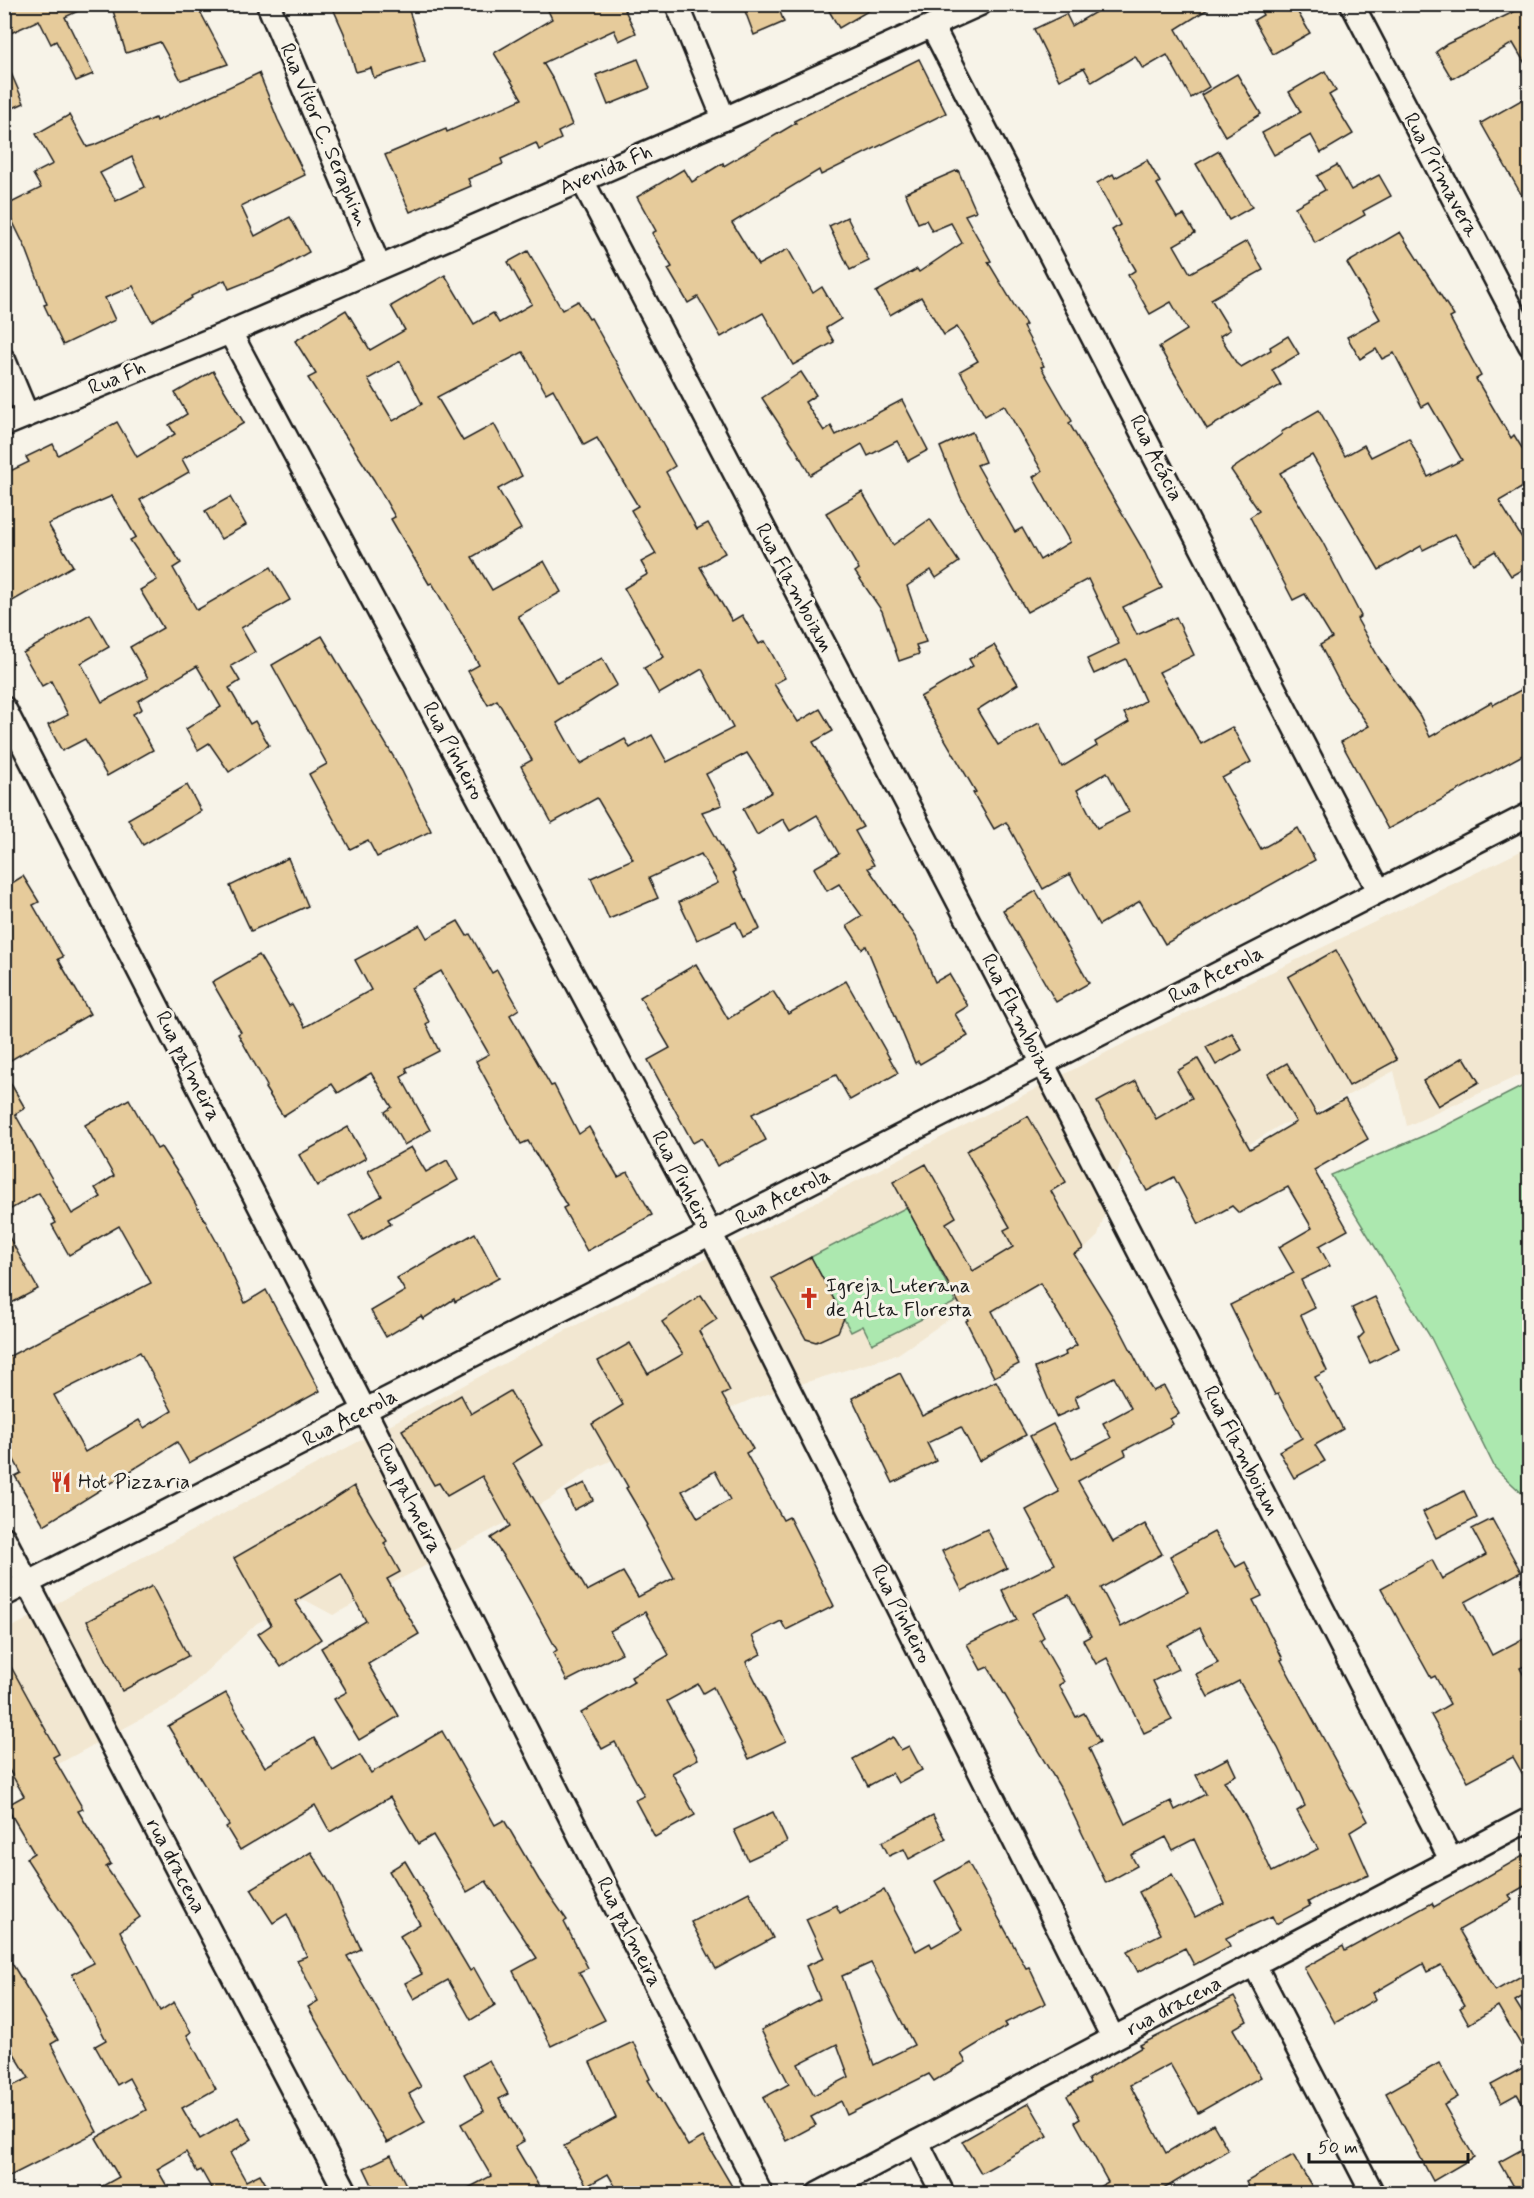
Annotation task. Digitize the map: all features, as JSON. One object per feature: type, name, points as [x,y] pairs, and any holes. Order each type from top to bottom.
[{"type":"street","name":"Rua Vitor C. Seraphim","points":[[268,4],[379,266]]},
{"type":"street","points":[[677,4],[724,119]]},
{"type":"street","name":"Avenida Fh","points":[[230,332],[724,119],[980,4]]},
{"type":"street","name":"Rua Primavera","points":[[1352,4],[1530,345]]},
{"type":"street","name":"Rua Acácia","points":[[932,26],[1379,891]]},
{"type":"street","name":"Rua Flamboiam","points":[[582,180],[1042,1064],[1451,1860]]},
{"type":"street","name":"Rua Fh","points":[[4,425],[230,332]]},
{"type":"street","name":"Rua Pinheiro","points":[[230,332],[711,1234],[1113,2038]]},
{"type":"street","points":[[4,360],[27,415]]},
{"type":"street","name":"Rua palmeira","points":[[4,708],[365,1411],[761,2193]]},
{"type":"street","name":"Rua Acerola","points":[[4,1595],[1530,814]]},
{"type":"street","name":"rua dracena","points":[[4,1538],[347,2193]]},
{"type":"street","name":"rua dracena","points":[[818,2193],[1530,1819]]},
{"type":"street","points":[[1254,1964],[1373,2193]]},
{"type":"street","points":[[916,2142],[943,2193]]},
{"type":"shaded area","points":[[1529,847],[1529,1071],[1407,1126],[1394,1071],[1299,1121],[1282,1124],[1218,1164],[1125,1147],[1098,1236],[1058,1274],[996,1312],[978,1299],[898,1354],[752,1399],[590,1470],[550,1499],[333,1615],[305,1600],[257,1623],[176,1700],[5,1793],[5,1631],[559,1334],[1117,1047]]},
{"type":"green space","points":[[1529,1083],[1529,1500],[1495,1468],[1431,1338],[1331,1175],[1437,1130]]},
{"type":"green space","points":[[907,1207],[956,1302],[872,1344],[863,1326],[851,1332],[811,1257]]},
{"type":"building","points":[[4,4],[93,4],[65,17],[93,74],[76,81],[56,41],[51,44],[39,20],[4,36]]},
{"type":"building","points":[[111,4],[196,4],[228,64],[181,80],[160,42],[126,53]]},
{"type":"building","points":[[331,4],[407,4],[425,61],[374,78],[371,68],[356,72],[344,33]]},
{"type":"building","points":[[545,4],[622,4],[636,33],[619,41],[614,30],[543,63],[554,81],[572,125],[558,132],[561,139],[539,150],[536,143],[501,159],[503,164],[468,179],[471,186],[410,212],[385,155],[446,129],[447,132],[522,99],[494,53],[552,19]]},
{"type":"building","points":[[760,4],[777,4],[784,22],[754,35],[745,11]]},
{"type":"building","points":[[825,4],[880,4],[839,28]]},
{"type":"building","points":[[1109,4],[1216,4],[1176,29],[1209,87],[1191,98],[1167,55],[1143,69],[1135,56],[1092,82],[1084,68],[1059,80],[1034,29],[1066,14],[1072,26]]},
{"type":"building","points":[[1257,4],[1293,4],[1310,33],[1273,54],[1254,20],[1263,15]]},
{"type":"building","points":[[1530,4],[1530,72],[1513,43],[1452,79],[1436,52],[1447,44]]},
{"type":"building","points":[[4,57],[24,103],[4,112]]},
{"type":"building","points":[[638,59],[650,88],[608,105],[596,75]]},
{"type":"building","points":[[919,59],[946,113],[821,175],[819,170],[732,223],[758,265],[788,249],[813,293],[822,287],[841,319],[826,328],[834,342],[793,365],[763,313],[721,337],[698,297],[688,303],[668,269],[672,267],[652,233],[656,231],[637,197],[684,169],[692,182],[723,163],[724,166],[796,123],[794,121]]},
{"type":"building","points":[[1325,71],[1336,91],[1329,95],[1353,134],[1321,153],[1311,135],[1274,155],[1262,133],[1301,112],[1289,92]]},
{"type":"building","points":[[259,73],[278,120],[305,175],[241,206],[255,236],[290,217],[309,252],[277,270],[229,289],[225,280],[191,296],[192,298],[152,321],[133,286],[105,298],[115,320],[63,345],[44,305],[47,304],[27,251],[5,206],[41,188],[33,174],[53,164],[36,134],[69,115],[87,147],[155,118],[156,121]],"holes":[[[132,157],[145,187],[116,201],[100,173]]]},
{"type":"building","points":[[1237,74],[1261,114],[1225,136],[1201,95]]},
{"type":"building","points":[[1530,95],[1530,210],[1481,123]]},
{"type":"building","points":[[1219,151],[1252,207],[1229,220],[1196,164]]},
{"type":"building","points":[[1147,160],[1160,182],[1157,184],[1177,218],[1184,215],[1195,233],[1174,245],[1190,273],[1247,241],[1263,270],[1211,299],[1230,330],[1220,336],[1237,364],[1241,367],[1271,350],[1270,347],[1288,336],[1299,354],[1272,370],[1281,385],[1207,429],[1159,347],[1187,330],[1171,302],[1150,314],[1128,275],[1136,270],[1112,230],[1120,225],[1097,183],[1113,174],[1115,178]]},
{"type":"building","points":[[1337,165],[1351,190],[1379,175],[1391,196],[1363,211],[1365,215],[1315,243],[1295,207],[1325,190],[1317,176]]},
{"type":"building","points":[[958,170],[976,211],[965,215],[991,261],[988,262],[1026,325],[1023,327],[1044,366],[1041,367],[1072,421],[1069,423],[1145,553],[1162,588],[1123,607],[1137,635],[1176,617],[1194,655],[1159,672],[1201,744],[1232,727],[1251,762],[1222,778],[1261,849],[1298,828],[1315,860],[1165,944],[1140,901],[1099,925],[1070,874],[1043,889],[1006,822],[994,829],[973,793],[976,792],[920,697],[973,666],[969,659],[994,645],[1018,684],[977,710],[998,745],[1039,723],[1062,767],[1097,746],[1095,742],[1129,722],[1124,713],[1145,701],[1126,659],[1094,674],[1087,659],[1119,644],[1088,579],[1027,612],[961,498],[940,447],[972,432],[985,462],[977,465],[1015,532],[1022,528],[1040,560],[1070,542],[1033,477],[1042,471],[1004,405],[985,416],[960,371],[978,361],[957,327],[944,335],[921,297],[890,315],[876,292],[917,269],[919,272],[962,243],[951,223],[932,231],[926,220],[918,223],[905,193]],"holes":[[[1107,772],[1129,812],[1097,828],[1077,790]]]},
{"type":"building","points":[[847,217],[869,261],[850,270],[829,226]]},
{"type":"building","points":[[1400,232],[1454,316],[1450,318],[1481,376],[1476,379],[1511,438],[1514,435],[1530,461],[1530,483],[1499,501],[1522,538],[1530,534],[1530,565],[1511,576],[1495,551],[1473,564],[1455,534],[1423,550],[1421,546],[1379,570],[1312,455],[1280,473],[1322,541],[1361,616],[1357,619],[1379,658],[1420,716],[1430,737],[1491,702],[1493,705],[1530,685],[1530,751],[1388,829],[1341,742],[1369,726],[1344,691],[1320,645],[1332,638],[1305,594],[1293,600],[1250,517],[1259,511],[1231,470],[1282,434],[1281,432],[1319,410],[1345,456],[1364,445],[1371,457],[1409,438],[1428,477],[1462,460],[1429,403],[1422,407],[1394,353],[1382,359],[1376,349],[1360,359],[1347,337],[1380,319],[1347,263]]},
{"type":"building","points":[[528,251],[562,310],[578,301],[589,319],[591,318],[675,466],[666,472],[697,529],[708,523],[725,553],[700,567],[732,621],[742,615],[759,644],[765,641],[785,678],[774,684],[798,722],[820,709],[833,731],[813,742],[863,827],[855,831],[874,865],[868,868],[916,937],[935,982],[949,974],[968,1006],[955,1014],[968,1036],[920,1064],[918,1061],[915,1063],[866,946],[862,949],[847,926],[862,916],[839,884],[827,891],[814,868],[839,854],[817,815],[790,831],[783,819],[757,835],[743,809],[772,792],[747,753],[706,774],[722,805],[702,812],[735,871],[733,872],[760,929],[743,937],[736,922],[697,940],[679,902],[718,883],[701,854],[649,878],[658,898],[609,919],[591,878],[633,859],[597,798],[552,823],[521,766],[532,760],[497,700],[488,705],[468,671],[479,665],[432,583],[429,584],[391,519],[395,517],[374,480],[308,378],[316,374],[295,341],[346,310],[370,350],[405,330],[391,306],[445,275],[474,324],[493,313],[499,323],[532,304],[508,262]],"holes":[[[523,352],[546,393],[553,389],[584,445],[597,438],[638,506],[631,510],[656,554],[641,562],[648,574],[624,588],[664,657],[644,668],[659,694],[702,669],[733,728],[667,762],[652,735],[630,748],[625,739],[580,764],[557,723],[617,685],[602,658],[557,683],[518,616],[561,592],[544,561],[492,590],[472,557],[521,529],[498,489],[522,476],[494,424],[463,441],[437,397]],[[400,361],[422,404],[393,421],[368,379]]]},
{"type":"building","points":[[213,371],[244,423],[182,459],[189,472],[140,500],[181,563],[173,568],[197,610],[271,567],[290,600],[241,628],[255,652],[231,666],[240,681],[229,688],[250,724],[255,721],[269,745],[229,772],[209,743],[198,750],[186,729],[221,707],[197,666],[138,701],[142,709],[133,714],[153,750],[107,776],[85,739],[62,751],[48,725],[68,715],[51,681],[42,686],[23,653],[90,614],[109,647],[81,663],[102,702],[148,678],[130,647],[163,628],[140,590],[157,580],[130,540],[136,537],[112,496],[48,524],[73,566],[4,606],[4,474],[29,462],[26,457],[53,444],[58,455],[117,422],[137,457],[175,434],[169,425],[187,414],[175,393]]},
{"type":"building","points":[[801,372],[816,395],[805,402],[824,431],[831,426],[836,435],[902,400],[928,450],[908,461],[897,441],[868,456],[862,444],[810,475],[762,398]]},
{"type":"building","points":[[862,492],[893,545],[930,519],[959,562],[936,578],[931,570],[907,586],[926,642],[916,645],[919,654],[899,661],[882,611],[855,572],[859,569],[826,513]]},
{"type":"building","points":[[230,497],[246,525],[221,539],[205,511]]},
{"type":"building","points":[[322,636],[402,771],[431,831],[377,857],[368,840],[350,849],[309,774],[327,764],[272,665]]},
{"type":"building","points":[[187,785],[201,811],[143,845],[128,819]]},
{"type":"building","points":[[288,858],[308,906],[251,931],[230,886]]},
{"type":"building","points":[[23,876],[39,902],[33,905],[63,957],[58,959],[90,1014],[4,1064],[4,888]]},
{"type":"building","points":[[1036,891],[1089,983],[1056,1002],[1003,910]]},
{"type":"building","points":[[458,921],[467,936],[470,934],[492,973],[497,970],[519,1009],[510,1015],[551,1086],[554,1085],[579,1134],[589,1127],[618,1177],[628,1172],[652,1215],[587,1251],[563,1208],[567,1206],[528,1141],[521,1144],[476,1061],[489,1054],[441,971],[411,988],[429,1022],[426,1024],[439,1051],[406,1068],[408,1073],[401,1077],[430,1130],[404,1145],[385,1112],[392,1107],[371,1073],[338,1093],[332,1084],[283,1116],[265,1088],[267,1086],[238,1034],[241,1032],[212,982],[259,955],[289,1006],[292,1004],[305,1027],[371,990],[355,960],[420,925],[427,938]]},
{"type":"building","points":[[1336,950],[1397,1060],[1349,1086],[1288,977]]},
{"type":"building","points":[[696,964],[728,1019],[773,991],[788,1014],[846,981],[898,1073],[850,1100],[836,1075],[752,1114],[766,1140],[717,1166],[702,1138],[693,1143],[648,1060],[670,1048],[640,997]]},
{"type":"building","points":[[1232,1033],[1242,1050],[1216,1065],[1206,1047]]},
{"type":"building","points":[[1464,1057],[1479,1082],[1438,1106],[1423,1081]]},
{"type":"building","points":[[1198,1059],[1250,1149],[1296,1122],[1268,1074],[1287,1063],[1317,1115],[1345,1099],[1368,1139],[1314,1170],[1348,1230],[1319,1246],[1330,1266],[1301,1280],[1315,1308],[1301,1315],[1327,1371],[1315,1377],[1343,1429],[1315,1445],[1325,1461],[1294,1478],[1279,1451],[1302,1438],[1278,1394],[1275,1395],[1230,1305],[1294,1273],[1279,1247],[1312,1228],[1288,1187],[1239,1213],[1232,1206],[1199,1224],[1174,1177],[1147,1191],[1097,1102],[1136,1081],[1156,1119],[1192,1098],[1177,1071]]},
{"type":"building","points":[[4,1072],[25,1108],[15,1114],[72,1214],[101,1197],[95,1188],[114,1176],[85,1125],[129,1099],[157,1149],[161,1147],[181,1178],[219,1246],[245,1303],[266,1290],[320,1391],[189,1463],[177,1442],[44,1525],[15,1476],[21,1473],[4,1441],[4,1359],[151,1283],[119,1226],[69,1255],[52,1225],[56,1223],[39,1193],[4,1213]],"holes":[[[140,1352],[172,1411],[144,1428],[139,1420],[85,1452],[54,1395]]]},
{"type":"building","points":[[1028,1116],[1066,1182],[1051,1191],[1083,1249],[1074,1254],[1118,1325],[1149,1385],[1153,1391],[1164,1386],[1179,1414],[1170,1419],[1173,1424],[1124,1450],[1126,1455],[1078,1481],[1113,1542],[1145,1524],[1162,1554],[1101,1588],[1121,1627],[1188,1592],[1170,1556],[1214,1532],[1236,1567],[1245,1562],[1262,1596],[1253,1600],[1283,1659],[1281,1660],[1368,1821],[1350,1832],[1369,1875],[1326,1892],[1308,1902],[1310,1906],[1276,1924],[1272,1916],[1226,1938],[1230,1946],[1194,1965],[1185,1948],[1138,1972],[1127,1951],[1161,1934],[1139,1892],[1172,1874],[1195,1917],[1224,1903],[1194,1839],[1173,1850],[1166,1837],[1131,1855],[1137,1866],[1106,1883],[1061,1789],[988,1667],[981,1670],[967,1644],[1017,1620],[1002,1590],[1055,1564],[1026,1510],[1059,1492],[1030,1436],[1053,1424],[1072,1459],[1111,1438],[1103,1423],[1131,1408],[1114,1377],[1075,1397],[1079,1407],[1056,1417],[1035,1368],[1066,1355],[1065,1352],[1077,1345],[1040,1283],[992,1311],[1019,1364],[994,1377],[966,1321],[968,1320],[893,1182],[926,1164],[956,1217],[946,1223],[973,1271],[1013,1247],[1004,1230],[1010,1227],[966,1151]],"holes":[[[1069,1595],[1091,1636],[1083,1640],[1096,1664],[1107,1658],[1144,1733],[1172,1720],[1153,1681],[1178,1669],[1167,1645],[1200,1628],[1218,1663],[1196,1674],[1208,1697],[1239,1681],[1278,1748],[1305,1806],[1297,1811],[1318,1849],[1272,1872],[1248,1821],[1224,1781],[1236,1775],[1228,1758],[1196,1775],[1206,1794],[1175,1810],[1171,1801],[1125,1824],[1089,1748],[1100,1742],[1084,1713],[1076,1717],[1059,1685],[1064,1682],[1040,1640],[1044,1637],[1032,1613]]]},
{"type":"building","points":[[348,1127],[366,1158],[317,1186],[299,1155]]},
{"type":"building","points":[[411,1147],[426,1172],[447,1160],[458,1180],[388,1219],[391,1224],[363,1240],[349,1215],[382,1196],[368,1171]]},
{"type":"building","points":[[4,1228],[38,1289],[4,1307]]},
{"type":"building","points":[[475,1233],[499,1278],[455,1302],[454,1299],[423,1319],[421,1316],[386,1337],[371,1311],[405,1291],[397,1278]]},
{"type":"building","name":"Igreja Luterana de ALta Floresta","points":[[811,1257],[844,1318],[838,1332],[816,1342],[806,1339],[772,1278]]},
{"type":"building","points":[[701,1295],[717,1319],[699,1331],[730,1391],[722,1395],[753,1449],[746,1453],[783,1520],[789,1517],[834,1606],[786,1630],[781,1621],[752,1636],[761,1654],[746,1662],[786,1741],[749,1759],[713,1687],[703,1693],[698,1684],[667,1701],[698,1759],[672,1773],[695,1815],[655,1837],[635,1800],[644,1796],[615,1742],[602,1749],[581,1713],[634,1682],[631,1677],[669,1655],[645,1612],[610,1631],[622,1653],[567,1681],[553,1653],[557,1650],[515,1574],[491,1538],[510,1526],[482,1476],[447,1496],[439,1483],[434,1485],[402,1430],[461,1395],[471,1414],[510,1391],[542,1445],[513,1463],[587,1591],[623,1572],[638,1597],[674,1578],[646,1526],[648,1525],[626,1488],[628,1487],[592,1424],[623,1405],[598,1361],[630,1343],[648,1374],[683,1354],[662,1322]],"holes":[[[715,1471],[730,1500],[698,1518],[682,1491]]]},
{"type":"building","points":[[1375,1297],[1399,1348],[1370,1363],[1358,1339],[1364,1333],[1352,1308]]},
{"type":"building","points":[[900,1373],[922,1416],[996,1381],[1026,1435],[979,1461],[961,1427],[927,1443],[936,1461],[893,1483],[852,1398]]},
{"type":"building","points":[[585,1483],[593,1500],[574,1510],[566,1492]]},
{"type":"building","points":[[354,1486],[387,1541],[384,1543],[400,1572],[387,1579],[419,1634],[368,1664],[399,1716],[359,1740],[334,1699],[347,1692],[321,1648],[366,1621],[341,1574],[295,1601],[321,1639],[281,1667],[258,1634],[271,1625],[234,1558]]},
{"type":"building","points":[[1464,1491],[1477,1518],[1436,1538],[1423,1512]]},
{"type":"building","points":[[1492,1519],[1521,1572],[1465,1602],[1492,1655],[1530,1635],[1530,1663],[1520,1668],[1530,1687],[1530,1787],[1513,1757],[1468,1781],[1431,1715],[1450,1704],[1435,1676],[1431,1678],[1381,1588],[1432,1560],[1442,1579],[1486,1555],[1472,1529]]},
{"type":"building","points":[[987,1529],[1007,1568],[962,1591],[942,1551]]},
{"type":"building","points":[[152,1586],[188,1656],[122,1691],[87,1621]]},
{"type":"building","points":[[4,1654],[59,1754],[53,1757],[83,1809],[78,1811],[111,1864],[106,1867],[140,1917],[120,1931],[160,2011],[174,2002],[191,2032],[187,2035],[216,2089],[182,2108],[200,2139],[238,2117],[252,2139],[230,2153],[246,2181],[260,2174],[271,2193],[214,2193],[201,2170],[197,2172],[186,2152],[157,2169],[171,2193],[90,2193],[119,2177],[96,2138],[146,2110],[129,2078],[117,2085],[95,2046],[106,2040],[72,1974],[94,1963],[26,1858],[34,1853],[6,1806],[24,1796],[4,1761]]},
{"type":"building","points":[[226,1693],[246,1728],[243,1730],[265,1767],[314,1738],[333,1771],[360,1755],[371,1773],[442,1731],[495,1825],[504,1820],[539,1880],[567,1920],[564,1922],[588,1968],[579,1972],[605,2020],[551,2046],[513,1971],[537,1958],[486,1881],[467,1892],[433,1835],[418,1844],[390,1797],[330,1832],[315,1805],[240,1850],[226,1827],[229,1825],[168,1726]]},
{"type":"building","points":[[893,1737],[901,1750],[909,1746],[922,1770],[898,1783],[892,1773],[868,1786],[853,1759]]},
{"type":"building","points":[[773,1812],[787,1842],[748,1860],[734,1830]]},
{"type":"building","points":[[933,1815],[946,1839],[909,1859],[904,1849],[889,1856],[882,1842]]},
{"type":"building","points":[[311,1852],[332,1886],[361,1949],[347,1956],[421,2087],[409,2094],[425,2122],[387,2143],[308,2007],[318,2001],[297,1960],[307,1956],[287,1914],[273,1923],[251,1889]]},
{"type":"building","points":[[1530,1852],[1530,1883],[1509,1895],[1512,1900],[1459,1930],[1495,1991],[1530,1971],[1530,1992],[1515,2001],[1530,2025],[1530,2060],[1498,2006],[1469,2024],[1460,2008],[1465,2005],[1441,1965],[1427,1972],[1423,1964],[1373,1993],[1376,1999],[1335,2023],[1304,1968],[1343,1946],[1345,1951],[1432,1903],[1434,1907]]},
{"type":"building","points":[[405,1861],[470,1971],[474,1968],[495,2005],[471,2020],[448,1980],[414,1999],[405,1983],[422,1974],[400,1936],[420,1924],[389,1871]]},
{"type":"building","points":[[968,1862],[1026,1968],[1029,1967],[1046,2003],[1005,2023],[1007,2026],[961,2054],[966,2062],[934,2081],[929,2074],[847,2115],[841,2101],[811,2117],[816,2125],[786,2141],[763,2098],[789,2084],[761,2030],[820,1999],[806,1966],[824,1958],[806,1919],[836,1905],[840,1913],[884,1890],[916,1951],[930,1943],[932,1947],[962,1930],[935,1881]],"holes":[[[871,1963],[914,2045],[874,2065],[842,1976]],[[837,2044],[849,2077],[814,2095],[798,2064]]]},
{"type":"building","points":[[749,1892],[773,1938],[716,1969],[691,1922]]},
{"type":"building","points":[[4,1950],[58,2040],[51,2044],[97,2132],[4,2179],[4,2090],[29,2078],[4,2037]]},
{"type":"building","points":[[1234,1997],[1247,2021],[1233,2029],[1261,2077],[1198,2113],[1170,2064],[1130,2085],[1166,2153],[1213,2124],[1228,2150],[1157,2193],[1088,2193],[1108,2182],[1075,2122],[1080,2119],[1067,2096],[1090,2083],[1088,2079],[1142,2047],[1140,2045]]},
{"type":"building","points":[[633,2042],[650,2079],[648,2080],[688,2146],[703,2137],[736,2193],[619,2193],[608,2174],[587,2186],[564,2146],[616,2118],[590,2062]]},
{"type":"building","points":[[489,2060],[508,2094],[499,2099],[524,2141],[515,2146],[543,2193],[459,2193],[491,2176],[461,2124],[484,2111],[464,2074]]},
{"type":"building","points":[[1439,2063],[1458,2097],[1444,2105],[1474,2157],[1433,2181],[1386,2093]]},
{"type":"building","points":[[1530,2064],[1530,2115],[1517,2094],[1501,2103],[1491,2085]]},
{"type":"building","points":[[1029,2103],[1048,2136],[981,2173],[962,2141]]},
{"type":"building","points":[[1530,2145],[1530,2185],[1516,2192],[1499,2162]]},
{"type":"building","points":[[391,2155],[410,2193],[376,2193],[364,2168]]},
{"type":"building","points":[[1293,2155],[1316,2193],[1252,2193],[1246,2182]]},
{"type":"place","name":"Igreja Luterana de ALta Floresta","points":[[809,1298]]},
{"type":"place","name":"Hot Pizzaria","points":[[61,1482]]}]
